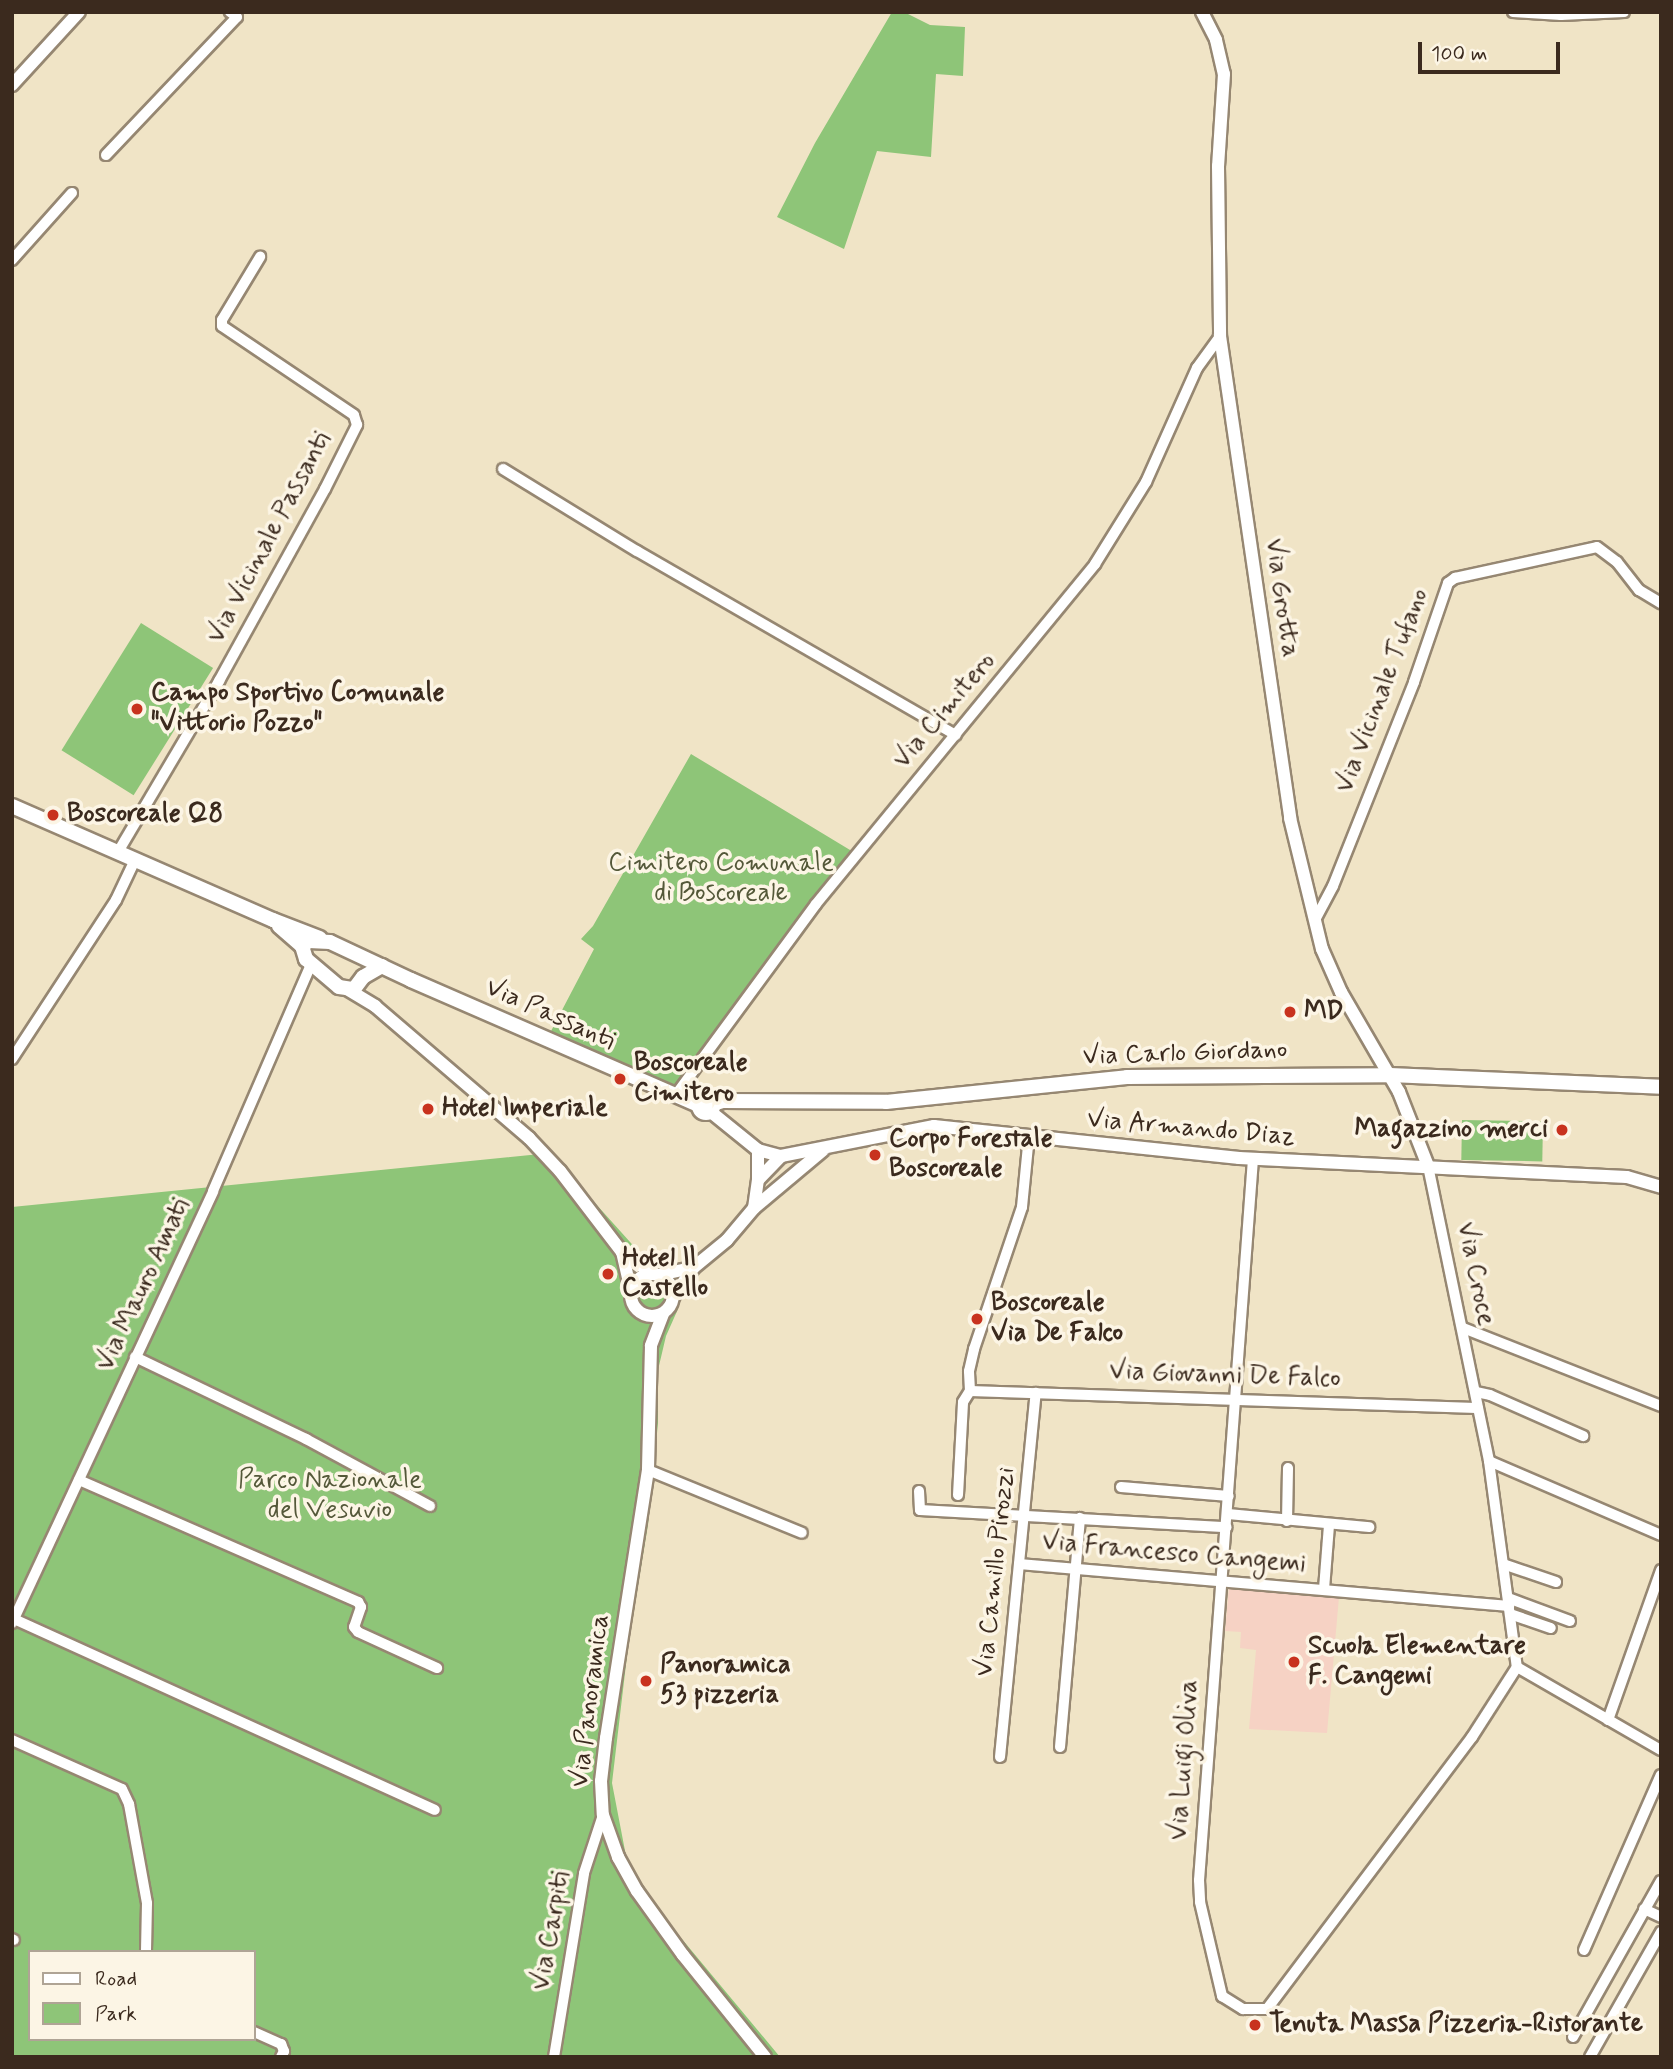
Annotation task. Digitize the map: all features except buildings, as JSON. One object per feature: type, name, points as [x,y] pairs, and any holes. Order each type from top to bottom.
[{"type":"main road","name":"Via Passanti","points":[[12,806],[273,920],[347,949],[675,1096],[707,1107]]},
{"type":"main road","name":"Via Passanti","points":[[273,920],[302,946],[302,952],[311,964],[340,987],[357,983]]},
{"type":"main road","points":[[302,946],[309,941],[330,942]]},
{"type":"main road","points":[[347,949],[361,965],[357,983]]},
{"type":"main road","points":[[357,983],[382,966]]},
{"type":"main road","name":"Via Carlo Giordano","points":[[707,1107],[722,1101],[886,1102],[1127,1077],[1390,1075],[1661,1087]]},
{"type":"street","points":[[106,155],[237,17],[230,12]]},
{"type":"street","name":"Via Grotta","points":[[1202,12],[1216,40],[1224,83],[1218,166],[1220,336],[1290,818],[1322,949],[1341,992],[1399,1092],[1428,1166]]},
{"type":"street","points":[[1513,12],[1571,15],[1624,12]]},
{"type":"street","points":[[12,85],[75,13]]},
{"type":"street","points":[[12,260],[72,193]]},
{"type":"street","name":"Via Vicinale Passanti","points":[[117,852],[219,681],[326,489],[357,425],[354,415],[222,326],[222,320],[260,257]]},
{"type":"street","name":"Via Cimitero","points":[[675,1096],[816,904],[1095,564],[1146,482],[1197,368],[1220,336]]},
{"type":"street","points":[[503,469],[615,538],[956,735]]},
{"type":"street","name":"Via Vicinale Tufano","points":[[1315,920],[1334,886],[1414,682],[1448,583],[1455,578],[1597,547],[1617,562],[1639,590],[1661,603]]},
{"type":"street","points":[[12,1059],[116,900],[135,860]]},
{"type":"street","name":"Via Mauro Amati","points":[[13,1621],[213,1191],[311,964]]},
{"type":"street","name":"Via Panoramica","points":[[357,983],[375,1006],[529,1138],[560,1171],[622,1252],[670,1284],[673,1297]]},
{"type":"street","name":"Via Passanti","points":[[707,1107],[758,1150],[781,1156]]},
{"type":"street","name":"Via Armando Diaz","points":[[781,1156],[934,1126],[1252,1159],[1627,1177],[1661,1187]]},
{"type":"street","points":[[958,1494],[963,1402],[970,1391],[974,1349],[1022,1207],[1029,1136]]},
{"type":"street","name":"Via Armando Diaz","points":[[693,1268],[727,1240],[783,1180],[826,1147]]},
{"type":"street","points":[[754,1208],[758,1150]]},
{"type":"street","points":[[758,1180],[781,1156]]},
{"type":"street","points":[[781,1156],[783,1180]]},
{"type":"street","name":"Via Luigi Oliva","points":[[1252,1159],[1199,1880],[1200,1902],[1222,1996],[1243,2009],[1267,2009],[1472,1737],[1517,1667]]},
{"type":"street","name":"Via Croce","points":[[1428,1166],[1489,1461],[1517,1667]]},
{"type":"street","name":"Via Panoramica","points":[[622,1252],[631,1297],[652,1346]]},
{"type":"street","points":[[631,1290],[639,1278],[693,1268]]},
{"type":"street","name":"Via Panoramica","points":[[693,1268],[663,1314],[652,1346],[648,1470],[607,1726],[601,1781],[603,1815],[618,1857],[637,1891],[683,1955],[765,2057]]},
{"type":"street","points":[[637,1310],[649,1317],[663,1314]]},
{"type":"street","points":[[1463,1328],[1661,1406]]},
{"type":"street","points":[[135,1357],[306,1439],[430,1506]]},
{"type":"street","name":"Via Giovanni De Falco","points":[[970,1391],[1478,1408]]},
{"type":"street","name":"Via Camillo Pirozzi","points":[[1000,1757],[1036,1392]]},
{"type":"street","points":[[1476,1392],[1490,1395],[1583,1436]]},
{"type":"street","points":[[1489,1461],[1661,1535]]},
{"type":"street","points":[[1287,1521],[1288,1468]]},
{"type":"street","points":[[648,1470],[802,1533]]},
{"type":"street","points":[[79,1480],[358,1602],[361,1607],[354,1627],[358,1632],[437,1668]]},
{"type":"street","points":[[1121,1488],[1229,1496]]},
{"type":"street","points":[[919,1491],[920,1510],[1227,1527]]},
{"type":"street","points":[[1228,1514],[1369,1527]]},
{"type":"street","points":[[1060,1746],[1080,1518]]},
{"type":"street","name":"Via Francesco Cangemi","points":[[1324,1590],[1329,1525]]},
{"type":"street","name":"Via Francesco Cangemi","points":[[1019,1564],[1509,1606]]},
{"type":"street","points":[[1503,1564],[1556,1582]]},
{"type":"street","points":[[1608,1720],[1661,1570]]},
{"type":"street","points":[[1509,1606],[1570,1621]]},
{"type":"street","points":[[1509,1606],[1551,1628]]},
{"type":"street","points":[[13,1621],[435,1810]]},
{"type":"street","points":[[1517,1667],[1661,1751]]},
{"type":"street","points":[[12,1740],[122,1789],[129,1804],[147,1903],[146,1950]]},
{"type":"street","points":[[1584,1950],[1661,1775]]},
{"type":"street","name":"Via Carpiti","points":[[554,2057],[584,1873],[603,1815]]},
{"type":"street","points":[[1573,2037],[1661,1881]]},
{"type":"street","points":[[1644,1909],[1661,1917]]},
{"type":"street","points":[[1590,2057],[1661,1931]]},
{"type":"street","points":[[256,2033],[281,2044],[284,2051],[281,2057]]},
{"type":"shaded area","name":"Scuola Elementare F. Cangemi","points":[[1229,1587],[1339,1597],[1327,1733],[1249,1729],[1256,1650],[1240,1648],[1241,1632],[1225,1631]]},
{"type":"green space","points":[[892,12],[904,12],[930,25],[965,27],[963,76],[936,74],[931,157],[877,151],[844,249],[777,217],[815,143]]},
{"type":"green space","name":"Campo Sportivo Comunale \"Vittorio Pozzo\"","points":[[141,623],[213,668],[134,795],[62,750]]},
{"type":"green space","name":"Cimitero Comunale di Boscoreale","points":[[691,754],[855,853],[675,1091],[549,1035],[594,949],[581,939],[593,926]]},
{"type":"green space","points":[[1462,1120],[1543,1121],[1542,1161],[1461,1160]]},
{"type":"green space","name":"Parco Nazionale del Vesuvio","points":[[550,1153],[648,1262],[675,1275],[681,1286],[678,1309],[666,1336],[658,1370],[658,1423],[648,1525],[629,1639],[612,1783],[626,1856],[642,1891],[780,2057],[12,2057],[12,1207]]},
{"type":"place","name":"Campo Sportivo Comunale \"Vittorio Pozzo\"","points":[[137,709]]},
{"type":"place","name":"Boscoreale Q8","points":[[53,815]]},
{"type":"place","name":"MD","points":[[1290,1012]]},
{"type":"place","name":"Boscoreale Cimitero","points":[[620,1079]]},
{"type":"place","name":"Hotel Imperiale","points":[[428,1109]]},
{"type":"place","name":"Magazzino merci","points":[[1562,1130]]},
{"type":"place","name":"Corpo Forestale Boscoreale","points":[[875,1155]]},
{"type":"place","name":"Hotel Il Castello","points":[[608,1274]]},
{"type":"place","name":"Boscoreale Via De Falco","points":[[977,1319]]},
{"type":"place","name":"Scuola Elementare F. Cangemi","points":[[1294,1662]]},
{"type":"place","name":"Panoramica 53 pizzeria","points":[[646,1681]]},
{"type":"place","name":"Tenuta Massa Pizzeria-Ristorante","points":[[1255,2025]]}]
